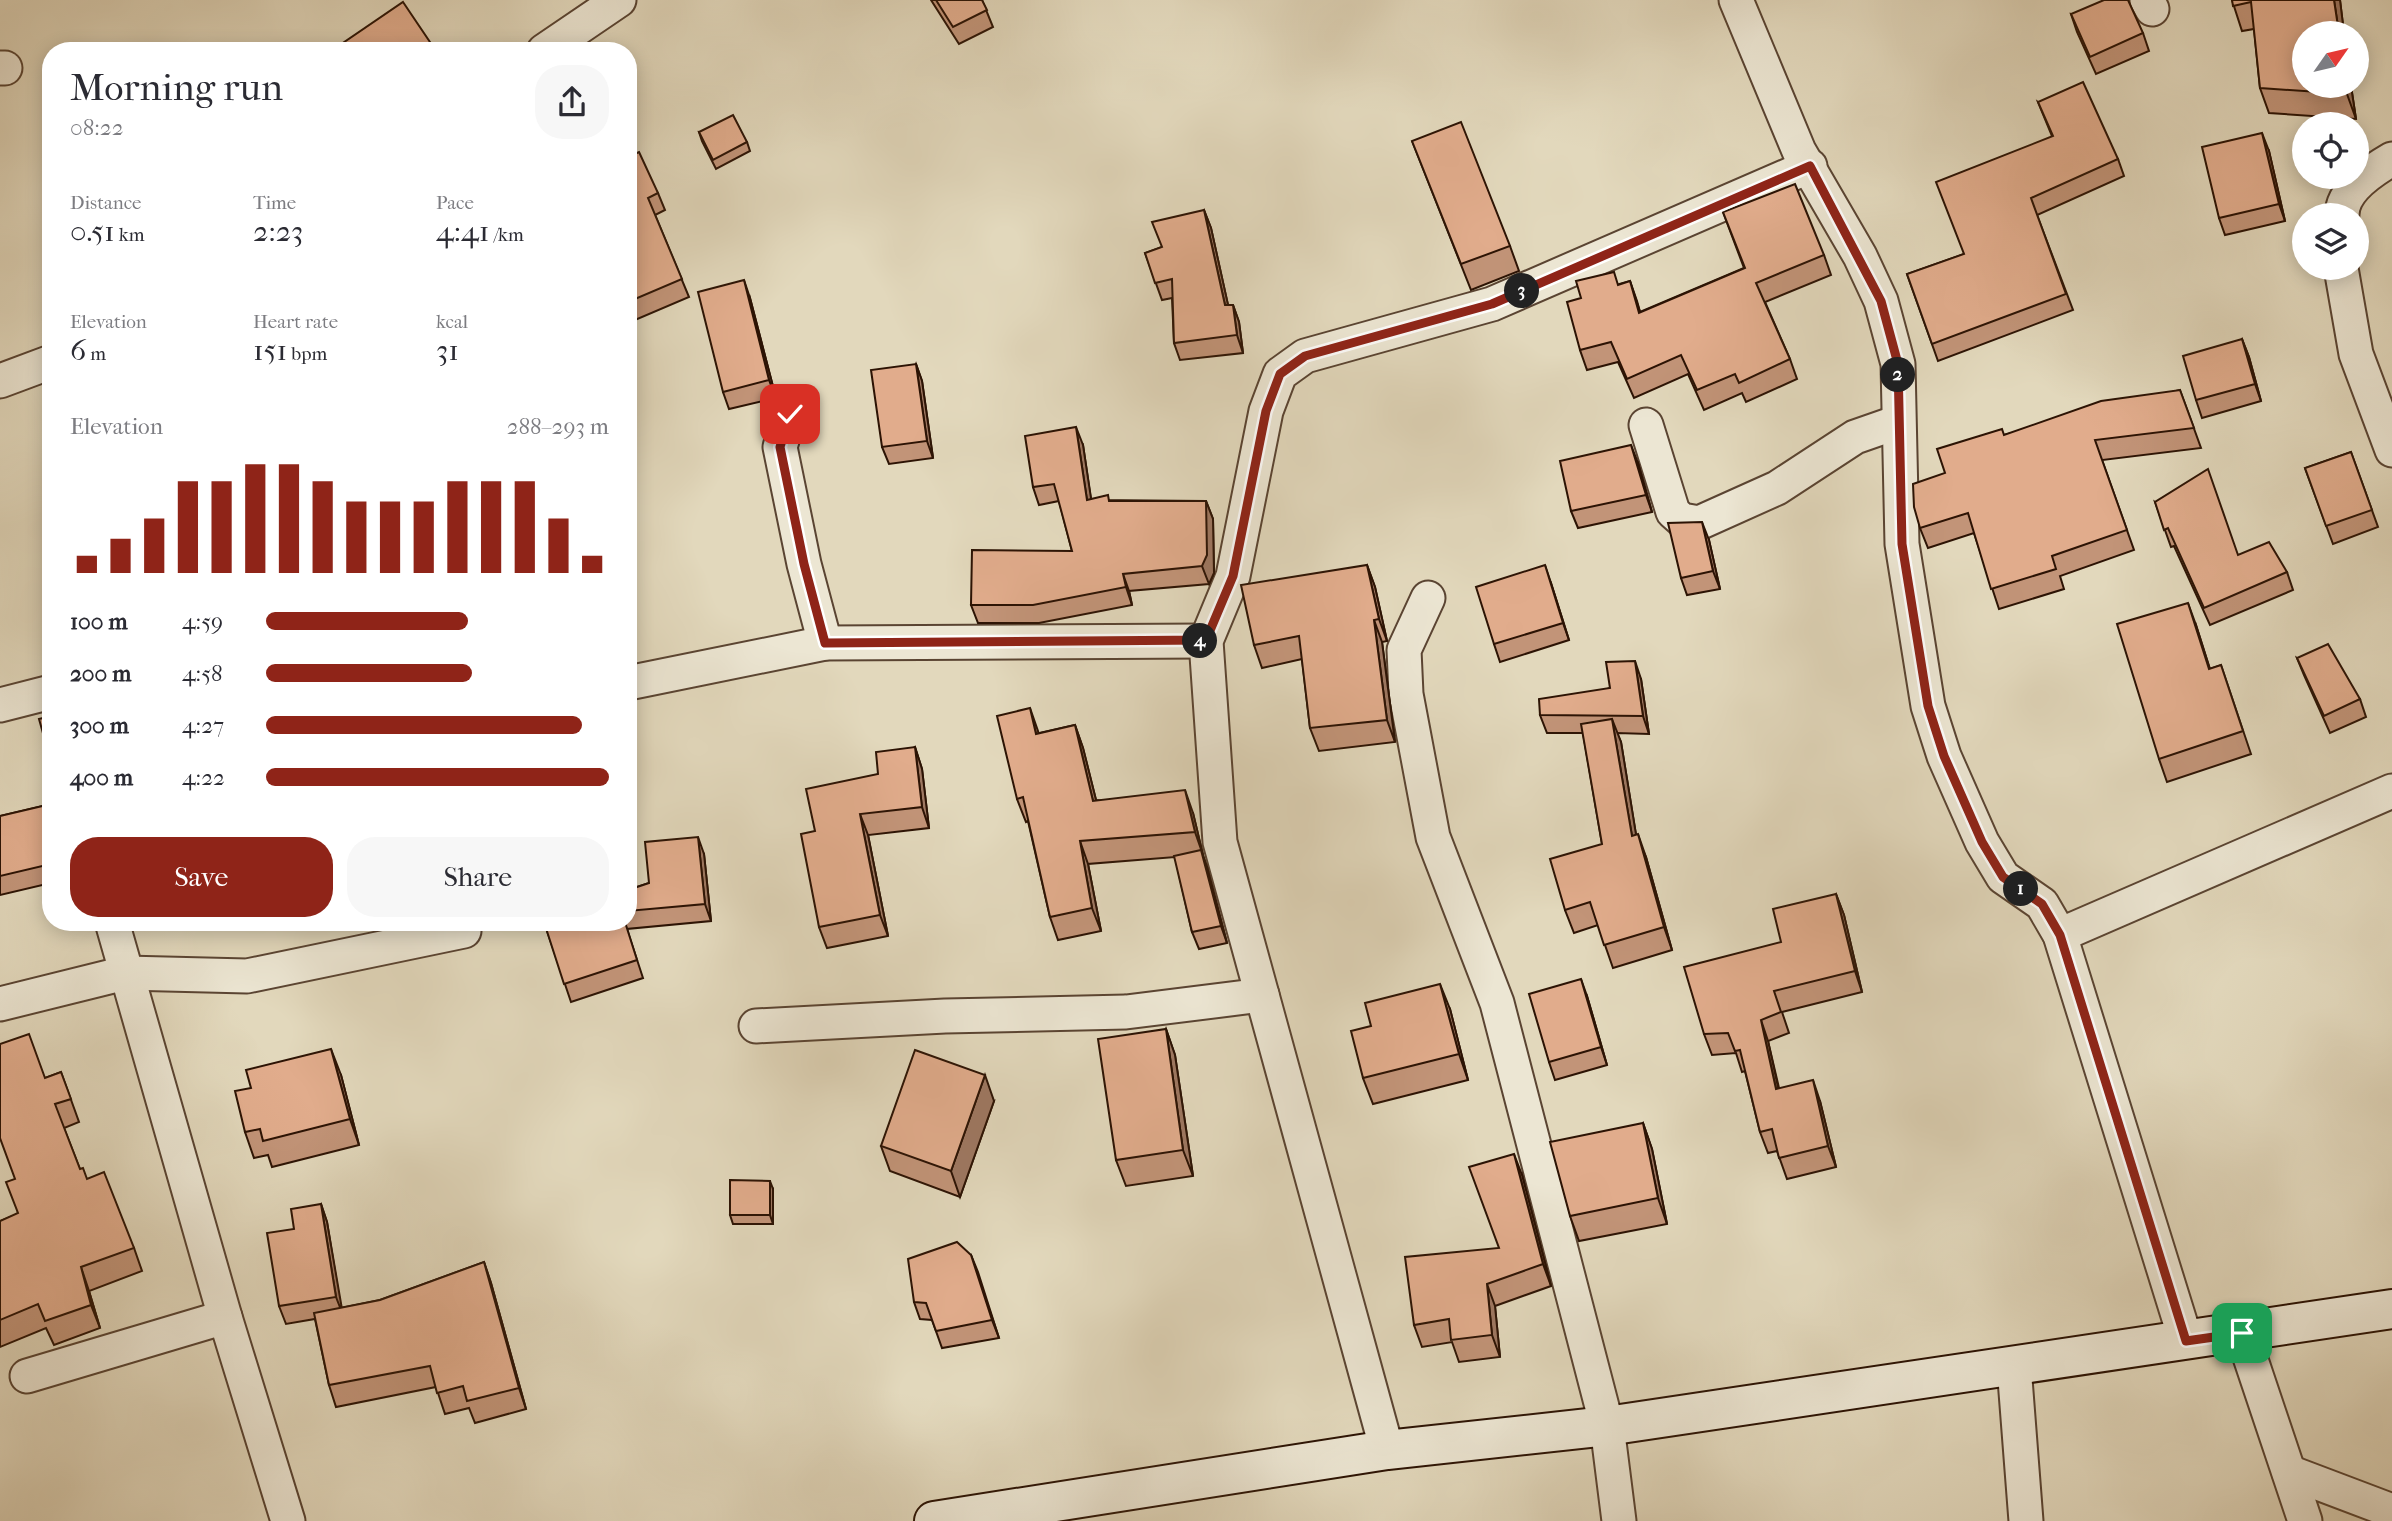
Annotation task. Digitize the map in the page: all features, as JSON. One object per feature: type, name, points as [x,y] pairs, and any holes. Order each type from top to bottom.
[{"type":"street","points":[[557,42],[619,0]]},
{"type":"street","points":[[1736,0],[1799,151],[1810,166],[1881,301],[1898,364],[1902,544],[1928,706],[1944,756],[1989,854],[2003,877],[2042,904],[2060,935],[2186,1341]]},
{"type":"street","points":[[2346,203],[2361,180],[2392,159]]},
{"type":"street","points":[[1387,1450],[1220,842],[1206,640],[1233,576],[1266,411],[1280,374],[1305,356],[1492,304],[1810,166]]},
{"type":"street","points":[[2343,280],[2356,355],[2392,450]]},
{"type":"street","points":[[0,381],[42,365]]},
{"type":"street","points":[[790,414],[780,447],[804,564],[825,643]]},
{"type":"street","points":[[1646,425],[1673,512],[1682,520],[1699,523],[1777,488],[1855,437],[1898,422]]},
{"type":"street","points":[[1428,598],[1405,650],[1406,694],[1433,837],[1496,1003],[1607,1426],[1619,1521]]},
{"type":"street","points":[[637,681],[825,643],[1206,640]]},
{"type":"street","points":[[0,705],[42,694]]},
{"type":"street","points":[[2060,935],[2392,790]]},
{"type":"street","points":[[114,931],[225,1317],[288,1521]]},
{"type":"street","points":[[0,1004],[125,972],[247,976],[464,931]]},
{"type":"street","points":[[756,1026],[945,1016],[1126,1012],[1262,995]]},
{"type":"street","points":[[933,1521],[1387,1450],[1607,1426],[2392,1309]]},
{"type":"street","points":[[27,1376],[225,1317]]},
{"type":"street","points":[[2242,1333],[2305,1521]]},
{"type":"street","points":[[2014,1366],[2026,1521]]},
{"type":"street","points":[[2289,1472],[2392,1511]]},
{"type":"building","points":[[936,0],[982,0],[987,10],[953,27]]},
{"type":"building","points":[[2104,0],[2128,0],[2143,33],[2090,57],[2071,14]]},
{"type":"building","points":[[2232,0],[2334,0],[2337,21],[2292,21],[2292,90],[2260,88],[2251,2],[2233,6]]},
{"type":"building","points":[[403,2],[430,42],[344,42]]},
{"type":"building","points":[[2083,82],[2118,159],[2031,198],[2066,294],[1932,344],[1907,274],[1964,254],[1936,182],[2053,136],[2038,102]]},
{"type":"building","points":[[733,115],[747,142],[713,160],[699,132]]},
{"type":"building","points":[[1461,122],[1510,246],[1461,264],[1412,141]]},
{"type":"building","points":[[2262,133],[2279,204],[2219,218],[2202,147]]},
{"type":"building","points":[[639,152],[658,193],[648,198],[682,279],[637,298]]},
{"type":"building","points":[[1795,184],[1824,255],[1756,283],[1790,359],[1739,383],[1735,374],[1697,390],[1681,355],[1627,379],[1611,342],[1580,350],[1567,302],[1581,298],[1576,281],[1614,272],[1618,285],[1630,281],[1639,313],[1745,268],[1723,212]]},
{"type":"building","points":[[1204,210],[1225,305],[1233,305],[1237,335],[1174,343],[1172,279],[1155,283],[1145,253],[1162,247],[1152,222]]},
{"type":"building","points":[[744,280],[769,380],[723,392],[698,292]]},
{"type":"building","points":[[2242,339],[2255,384],[2196,400],[2183,356]]},
{"type":"building","points":[[916,364],[927,441],[882,447],[871,370]]},
{"type":"building","points":[[2180,390],[2194,428],[2095,440],[2127,530],[2052,556],[2056,569],[1991,589],[1968,513],[1920,528],[1914,507],[1913,484],[1945,473],[1937,449],[2002,429],[2004,435],[2101,401]]},
{"type":"building","points":[[1076,427],[1087,500],[1108,495],[1109,501],[1206,501],[1207,555],[1202,566],[1123,574],[1126,587],[1033,605],[971,605],[972,550],[1072,551],[1054,484],[1033,487],[1025,436]]},
{"type":"building","points":[[1631,445],[1646,495],[1571,511],[1560,461]]},
{"type":"building","points":[[2351,452],[2372,510],[2326,526],[2305,468]]},
{"type":"building","points":[[2208,469],[2238,555],[2269,542],[2287,572],[2204,608],[2168,528],[2164,530],[2155,502]]},
{"type":"building","points":[[1702,522],[1713,571],[1681,578],[1668,523]]},
{"type":"building","points":[[1367,565],[1379,619],[1374,620],[1387,720],[1310,728],[1299,636],[1254,645],[1241,585]]},
{"type":"building","points":[[1545,565],[1563,623],[1494,644],[1476,587]]},
{"type":"building","points":[[2188,603],[2209,669],[2221,665],[2243,731],[2159,759],[2117,624]]},
{"type":"building","points":[[2328,644],[2360,699],[2324,716],[2297,658]]},
{"type":"building","points":[[1635,661],[1643,716],[1540,715],[1539,699],[1610,688],[1606,662]]},
{"type":"building","points":[[1030,708],[1036,734],[1075,725],[1093,801],[1185,790],[1195,832],[1080,841],[1092,908],[1050,917],[1023,797],[1017,799],[997,716]]},
{"type":"building","points":[[1612,719],[1632,836],[1638,834],[1664,927],[1604,945],[1590,902],[1565,910],[1550,859],[1602,844],[1581,724]]},
{"type":"building","points":[[915,747],[922,807],[860,814],[880,915],[819,927],[801,834],[815,831],[806,789],[878,774],[876,752]]},
{"type":"building","points":[[42,806],[42,866],[0,876],[0,816]]},
{"type":"building","points":[[698,837],[705,904],[637,910],[637,887],[649,883],[645,842]]},
{"type":"building","points":[[1201,850],[1221,926],[1192,932],[1174,856]]},
{"type":"building","points":[[1836,894],[1855,971],[1774,991],[1781,1012],[1761,1020],[1776,1089],[1813,1080],[1828,1146],[1779,1158],[1772,1129],[1760,1132],[1740,1050],[1735,1051],[1728,1033],[1704,1034],[1684,967],[1781,942],[1773,909]]},
{"type":"building","points":[[547,931],[628,931],[637,960],[564,984]]},
{"type":"building","points":[[1581,979],[1601,1047],[1549,1062],[1529,994]]},
{"type":"building","points":[[1440,984],[1459,1054],[1363,1078],[1351,1031],[1371,1026],[1365,1003]]},
{"type":"building","points":[[1166,1029],[1183,1150],[1116,1160],[1098,1039]]},
{"type":"building","points":[[29,1034],[45,1078],[61,1072],[71,1099],[55,1104],[80,1169],[83,1168],[87,1179],[104,1172],[134,1248],[81,1267],[91,1305],[45,1321],[38,1304],[0,1320],[0,1221],[18,1213],[6,1182],[15,1179],[0,1138],[0,1044]]},
{"type":"building","points":[[331,1049],[350,1119],[263,1141],[260,1129],[245,1132],[235,1091],[251,1088],[246,1070]]},
{"type":"building","points":[[915,1050],[985,1075],[951,1171],[881,1146]]},
{"type":"building","points":[[1643,1123],[1658,1198],[1570,1216],[1550,1142]]},
{"type":"building","points":[[1514,1154],[1543,1264],[1487,1284],[1492,1335],[1451,1340],[1449,1319],[1414,1325],[1405,1257],[1499,1248],[1469,1167]]},
{"type":"building","points":[[730,1180],[770,1181],[770,1215],[730,1215]]},
{"type":"building","points":[[321,1204],[336,1297],[279,1306],[267,1233],[294,1229],[291,1209]]},
{"type":"building","points":[[957,1242],[971,1255],[992,1320],[936,1331],[926,1303],[914,1302],[908,1259]]},
{"type":"building","points":[[484,1262],[519,1388],[467,1401],[463,1386],[437,1393],[430,1366],[329,1385],[314,1313],[380,1300]]},
{"type":"route","points":[[790,414],[780,447],[804,564],[825,643],[1206,640],[1233,576],[1266,411],[1280,374],[1305,356],[1492,304],[1633,240],[1810,166],[1860,256],[1881,301],[1898,364],[1902,544],[1928,706],[1944,756],[1982,842],[2003,877],[2042,904],[2060,935],[2186,1341],[2242,1333]]}]
